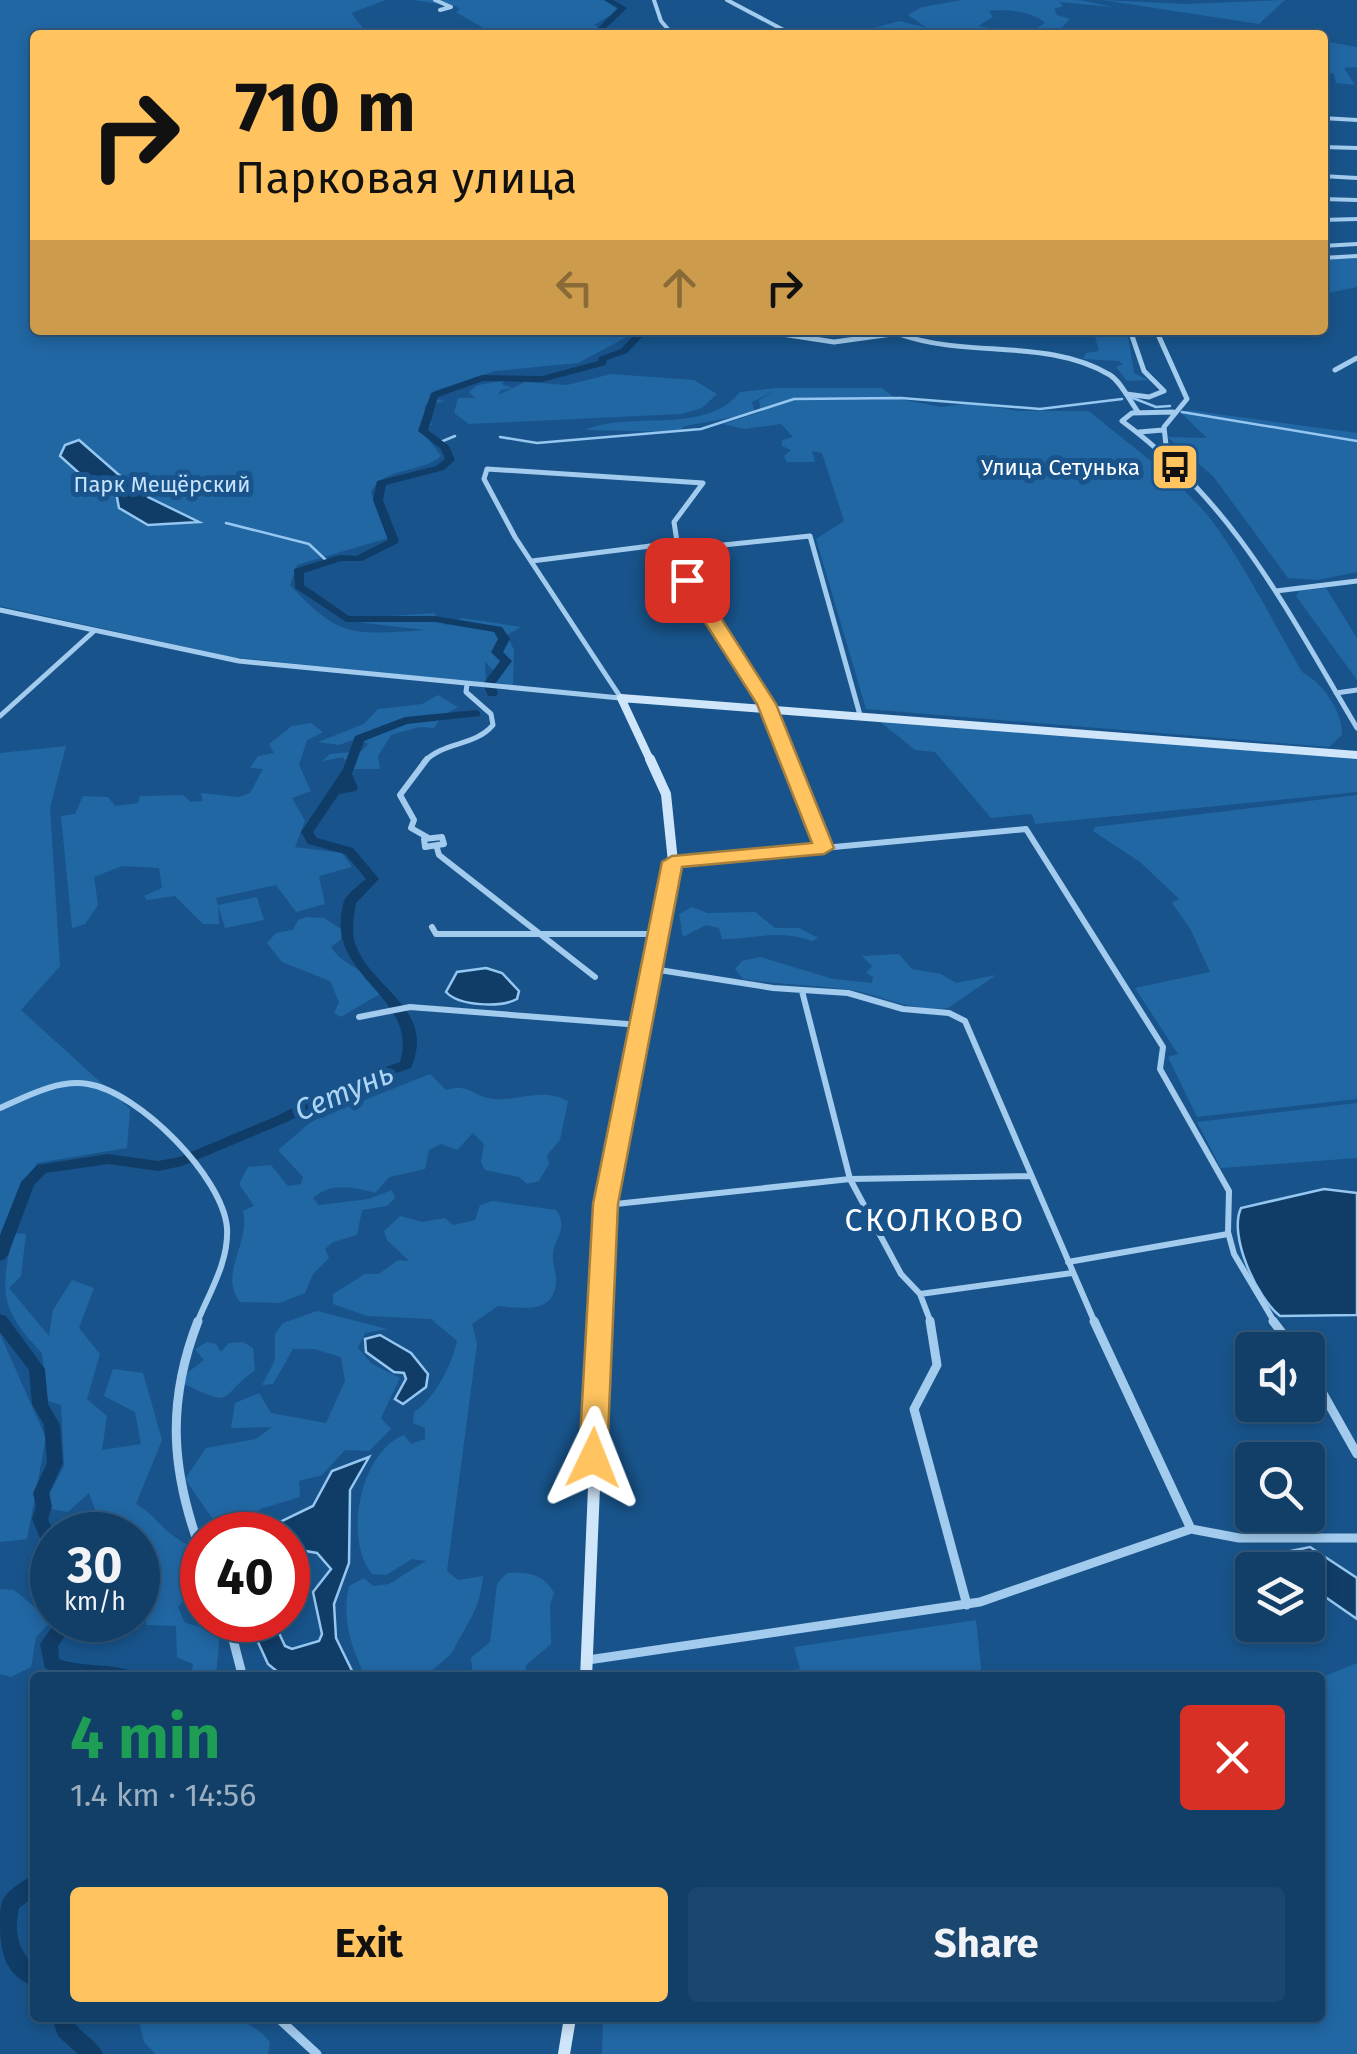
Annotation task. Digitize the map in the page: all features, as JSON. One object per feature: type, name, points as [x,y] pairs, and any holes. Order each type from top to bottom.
[{"type":"street","points":[[435,0],[451,7],[440,10]]},
{"type":"street","points":[[654,0],[661,21],[669,30]]},
{"type":"street","points":[[727,0],[784,30]]},
{"type":"street","points":[[1328,118],[1357,120]]},
{"type":"street","points":[[1328,147],[1357,148]]},
{"type":"street","points":[[1328,176],[1357,178]]},
{"type":"street","points":[[1328,199],[1357,200]]},
{"type":"street","points":[[1328,220],[1357,219]]},
{"type":"street","points":[[1328,246],[1357,244]]},
{"type":"street","points":[[1328,258],[1357,256]]},
{"type":"street","points":[[788,335],[834,342],[902,335],[934,346],[1059,354],[1113,376],[1138,412]]},
{"type":"street","points":[[1124,394],[1149,397],[1164,391],[1144,372],[1132,335]]},
{"type":"street","points":[[1158,335],[1187,399],[1166,420],[1162,430],[1168,455]]},
{"type":"street","points":[[1335,370],[1357,358]]},
{"type":"street","points":[[1173,412],[1138,412],[1122,421],[1168,455],[1231,523],[1357,728]]},
{"type":"street","points":[[1154,414],[1166,420]]},
{"type":"street","points":[[1136,432],[1162,430]]},
{"type":"street","points":[[586,1672],[606,1204],[640,1025],[662,934],[672,862],[666,794],[621,698],[484,479],[488,470],[508,467],[704,483],[677,515],[675,546],[687,580],[768,708],[824,848]]},
{"type":"street","points":[[532,560],[810,536],[860,715]]},
{"type":"street","points":[[1276,591],[1357,580]]},
{"type":"street","points":[[0,610],[238,661],[621,698],[1357,755]]},
{"type":"street","points":[[0,716],[94,632]]},
{"type":"street","points":[[437,848],[444,839],[426,837],[411,828],[414,820],[400,795],[412,788],[419,767],[438,750],[476,741],[493,725],[492,714],[466,692],[467,684]]},
{"type":"street","points":[[1336,693],[1357,690]]},
{"type":"street","points":[[672,862],[1026,829],[1162,1047],[1158,1063],[1166,1081],[1229,1191],[1232,1202],[1228,1234],[1265,1310],[1282,1332]]},
{"type":"street","points":[[426,837],[423,844],[437,848]]},
{"type":"street","points":[[437,848],[440,855],[595,976]]},
{"type":"street","points":[[432,926],[436,934],[662,934]]},
{"type":"street","points":[[653,969],[802,991],[848,993],[902,1009],[949,1013],[965,1021],[1072,1273],[1191,1529]]},
{"type":"street","points":[[802,991],[850,1180],[884,1235],[901,1274],[920,1294],[939,1357],[932,1378],[916,1394],[914,1410],[967,1605]]},
{"type":"street","points":[[359,1017],[410,1007],[640,1025]]},
{"type":"street","points":[[0,1108],[46,1090],[88,1084],[120,1094],[176,1144],[219,1194],[227,1241],[177,1376],[171,1424],[179,1494],[186,1512]]},
{"type":"street","points":[[606,1204],[850,1180],[1031,1176]]},
{"type":"street","points":[[1068,1262],[1228,1234]]},
{"type":"street","points":[[920,1294],[1072,1273]]},
{"type":"street","points":[[1325,1397],[1357,1454]]},
{"type":"street","points":[[586,1660],[967,1605],[1191,1529],[1239,1538],[1357,1538]]},
{"type":"street","points":[[233,1642],[241,1672]]},
{"type":"street","points":[[282,2022],[318,2054]]},
{"type":"street","points":[[564,2054],[569,2022]]},
{"type":"green space","name":"Парк Мещёрский","points":[[0,0],[386,0],[351,13],[367,30],[30,30],[30,335],[627,337],[578,363],[495,371],[434,391],[430,398],[445,401],[425,405],[424,418],[432,424],[422,431],[441,456],[385,478],[371,492],[388,538],[297,565],[290,585],[335,624],[363,632],[426,630],[364,623],[364,618],[434,613],[445,625],[462,618],[521,627],[507,635],[514,650],[513,685],[492,682],[494,671],[485,662],[486,684],[232,657],[0,606]]},
{"type":"green space","points":[[413,0],[604,0],[619,10],[594,25],[602,30],[487,30],[456,12],[460,9]]},
{"type":"green space","points":[[962,0],[1080,0],[1113,7],[1059,2],[1063,6],[1054,9],[1057,15],[1070,19],[1060,30],[1042,30],[1037,28],[1045,23],[1033,16],[1003,10],[989,11],[993,17],[978,26],[999,30],[867,30],[899,21],[927,28],[908,15],[922,7]]},
{"type":"green space","points":[[1102,0],[1186,4],[1285,0],[1259,24]]},
{"type":"green space","points":[[1328,42],[1357,47],[1357,67],[1344,68],[1355,85],[1336,83],[1334,74],[1328,72]]},
{"type":"green space","points":[[1357,258],[1357,287],[1328,293],[1328,260]]},
{"type":"green space","points":[[1094,335],[1128,335],[1134,373],[1148,380],[1127,381],[1116,367],[1123,364],[1119,361],[1083,359],[1086,353],[1099,351]]},
{"type":"green space","points":[[611,374],[694,380],[717,394],[702,408],[681,414],[469,424],[454,413],[458,398],[475,398],[469,392],[478,385],[506,380],[501,384],[512,388],[501,390],[498,395],[525,382],[567,385]]},
{"type":"green space","points":[[777,388],[882,388],[895,398],[941,407],[972,403],[1018,411],[1089,411],[1202,508],[1250,579],[1302,672],[1330,699],[1342,735],[1329,747],[866,709],[816,539],[844,521],[822,453],[812,451],[815,462],[787,462],[784,456],[791,450],[782,446],[782,440],[793,437],[781,424],[745,429],[723,424],[761,412],[759,400],[774,391],[752,402],[755,413],[685,426],[677,432],[585,430],[604,424],[708,414],[740,392]]},
{"type":"green space","points":[[1188,410],[1357,433],[1357,572],[1318,580],[1288,578],[1213,476],[1167,437],[1207,438],[1181,413]]},
{"type":"green space","points":[[1326,588],[1357,638],[1357,680],[1296,596],[1299,591]]},
{"type":"green space","points":[[438,695],[458,707],[442,716],[434,728],[419,727],[391,735],[378,756],[380,769],[351,769],[343,757],[322,761],[330,754],[362,751],[368,744],[358,738],[339,745],[318,742],[364,724],[378,709],[422,704]]},
{"type":"green space","points":[[878,720],[1357,759],[1357,792],[1035,824],[1032,814],[991,818],[935,752],[915,750]]},
{"type":"green space","points":[[311,723],[323,732],[307,740],[299,765],[311,791],[292,798],[305,821],[295,847],[342,853],[352,867],[319,876],[325,904],[296,912],[276,885],[216,898],[219,924],[203,924],[175,896],[147,900],[144,896],[162,888],[159,868],[122,866],[94,877],[98,905],[85,924],[72,928],[61,816],[75,814],[83,796],[108,797],[115,806],[138,803],[140,796],[183,795],[191,802],[203,801],[201,793],[239,797],[250,793],[263,769],[250,768],[258,756],[274,753],[269,744],[292,726]]},
{"type":"green space","points":[[66,746],[50,808],[60,966],[21,1010],[130,1109],[127,1148],[37,1163],[0,1244],[0,753]]},
{"type":"green space","points":[[1357,795],[1357,1099],[1197,1117],[1168,1057],[1178,1054],[1135,988],[1210,972],[1191,930],[1172,903],[1179,899],[1140,862],[1093,831],[1095,827]]},
{"type":"green space","points":[[257,897],[264,920],[225,928],[218,905]]},
{"type":"green space","points":[[692,907],[707,913],[755,912],[775,928],[799,928],[818,938],[812,941],[776,935],[722,939],[719,928],[706,925],[683,937],[679,914]]},
{"type":"green space","points":[[324,918],[341,929],[341,939],[331,947],[373,981],[380,994],[341,1017],[334,1013],[339,1002],[330,981],[282,962],[267,943],[276,933],[293,930],[298,920]]},
{"type":"green space","points":[[899,954],[912,969],[941,974],[956,983],[996,975],[948,1008],[934,1009],[859,991],[743,979],[735,969],[742,961],[760,957],[833,979],[872,983],[873,977],[866,973],[872,966],[862,956]]},
{"type":"green space","points":[[430,1074],[446,1090],[461,1088],[494,1099],[549,1095],[568,1101],[560,1140],[547,1155],[549,1164],[539,1181],[527,1184],[519,1177],[485,1170],[481,1162],[484,1144],[473,1133],[457,1150],[441,1144],[429,1150],[425,1169],[389,1177],[375,1193],[351,1188],[327,1190],[313,1198],[319,1205],[369,1199],[392,1190],[395,1198],[387,1206],[362,1210],[357,1235],[333,1242],[325,1249],[329,1258],[313,1274],[305,1293],[280,1303],[240,1302],[232,1281],[243,1234],[243,1211],[254,1206],[239,1184],[248,1167],[271,1165],[288,1186],[301,1184],[303,1177],[278,1150],[312,1121]]},
{"type":"green space","points":[[1357,1103],[1357,1158],[1221,1168],[1197,1122]]},
{"type":"green space","points":[[493,1201],[556,1210],[561,1227],[553,1254],[556,1277],[551,1298],[537,1306],[498,1306],[472,1324],[477,1344],[447,1571],[458,1580],[483,1576],[479,1598],[452,1653],[431,1672],[363,1672],[347,1622],[349,1586],[364,1578],[373,1586],[389,1584],[426,1561],[412,1559],[386,1575],[372,1574],[363,1559],[359,1540],[361,1498],[376,1459],[389,1444],[404,1435],[411,1444],[425,1439],[425,1428],[413,1423],[414,1412],[442,1380],[457,1341],[431,1319],[367,1316],[333,1304],[333,1294],[365,1274],[379,1274],[398,1260],[409,1261],[387,1240],[384,1231],[400,1216],[422,1222],[445,1218],[453,1225],[475,1220],[480,1205]]},
{"type":"green space","points":[[13,1233],[26,1234],[21,1276],[9,1288],[49,1336],[53,1310],[72,1280],[94,1288],[79,1328],[100,1354],[87,1399],[107,1416],[102,1450],[141,1444],[135,1412],[104,1396],[113,1369],[143,1373],[162,1440],[136,1504],[147,1512],[96,1512],[89,1493],[68,1512],[51,1509],[50,1493],[64,1466],[61,1405],[48,1401],[42,1353],[18,1325],[5,1286]]},
{"type":"green space","points":[[317,1311],[387,1329],[365,1333],[358,1348],[372,1364],[400,1378],[381,1418],[391,1429],[369,1451],[345,1450],[322,1475],[299,1481],[300,1497],[258,1512],[208,1512],[185,1479],[206,1448],[256,1439],[272,1427],[231,1428],[235,1403],[259,1393],[271,1413],[326,1423],[345,1381],[341,1357],[314,1349],[293,1349],[273,1384],[262,1385],[275,1360],[275,1334],[283,1323]]},
{"type":"green space","points":[[0,1334],[46,1438],[27,1539],[0,1542]]},
{"type":"green space","points":[[207,1342],[216,1344],[221,1352],[229,1343],[243,1342],[253,1348],[255,1370],[224,1397],[184,1384],[187,1373],[204,1360],[195,1349]]},
{"type":"green space","points":[[160,1524],[180,1540],[180,1642],[219,1642],[216,1672],[192,1672],[193,1664],[177,1657],[176,1626],[160,1625]]},
{"type":"green space","points":[[507,1573],[535,1575],[554,1593],[550,1605],[551,1644],[526,1665],[525,1672],[472,1672],[471,1658],[490,1642],[497,1584]]},
{"type":"green space","points":[[0,1589],[14,1590],[30,1603],[30,1642],[35,1642],[31,1667],[11,1677],[0,1674]]},
{"type":"green space","points":[[976,1620],[981,1672],[780,1672],[800,1669],[794,1647]]},
{"type":"green space","points":[[1357,1663],[1357,2054],[602,2054],[603,2022],[1325,2022],[1325,1676]]},
{"type":"green space","points":[[139,2022],[243,2022],[270,2042],[268,2054],[155,2054],[144,2042]]},
{"type":"shaded area","points":[[79,440],[119,475],[139,485],[148,497],[199,522],[148,525],[119,508],[115,487],[80,474],[60,456],[65,445]]},
{"type":"shaded area","points":[[486,968],[502,973],[519,991],[517,999],[480,1004],[446,992],[457,972]]},
{"type":"shaded area","points":[[1324,1189],[1357,1193],[1357,1315],[1280,1316],[1262,1295],[1247,1266],[1238,1234],[1241,1208]]},
{"type":"shaded area","points":[[380,1335],[411,1353],[428,1374],[426,1387],[403,1404],[395,1399],[406,1379],[404,1373],[394,1372],[366,1352],[365,1339]]},
{"type":"shaded area","points":[[369,1457],[350,1490],[349,1563],[334,1604],[336,1638],[353,1672],[278,1672],[268,1664],[258,1642],[283,1642],[292,1649],[319,1641],[322,1634],[313,1592],[331,1569],[317,1553],[310,1552],[310,1512],[301,1512],[313,1506],[332,1471]]},
{"type":"shaded area","points":[[1310,1547],[1318,1552],[1290,1552]]},
{"type":"shaded area","points":[[1325,1557],[1357,1578],[1357,1619],[1325,1597]]},
{"type":"waterway","name":"Сетунь","points":[[600,30],[623,8],[608,0]]},
{"type":"waterway","name":"Сетунь","points":[[492,694],[489,684],[506,661],[497,652],[504,639],[498,629],[435,619],[346,619],[299,586],[298,571],[340,558],[358,559],[394,541],[378,500],[381,483],[440,468],[450,460],[445,448],[423,431],[434,395],[482,378],[542,379],[603,363],[602,359],[624,351],[639,335]]},
{"type":"waterway","points":[[500,437],[537,443],[701,429],[794,399],[901,398],[1040,409],[1122,399]]},
{"type":"waterway","points":[[1133,398],[1156,407],[1170,406]]},
{"type":"waterway","points":[[1182,412],[1357,441]]},
{"type":"waterway","points":[[438,443],[455,436]]},
{"type":"waterway","points":[[226,523],[309,544],[329,563]]},
{"type":"waterway","name":"Сетунь","points":[[334,791],[349,769],[359,739],[405,721],[476,714]]},
{"type":"waterway","points":[[334,791],[352,788],[346,774]]},
{"type":"waterway","name":"Сетунь","points":[[0,1255],[28,1182],[42,1169],[108,1159],[158,1166],[182,1161],[282,1119],[345,1086],[406,1065],[411,1048],[403,1017],[359,962],[347,938],[350,902],[373,879],[349,851],[312,841],[307,832],[334,791]]},
{"type":"waterway","name":"Сетунь","points":[[0,1320],[37,1369],[40,1404],[52,1425],[55,1463],[41,1493],[42,1512]]},
{"type":"waterway","name":"Сетунь","points":[[50,1642],[51,1663],[70,1670],[111,1672]]},
{"type":"waterway","name":"Сетунь","points":[[30,1888],[11,1903],[6,1926],[13,1955],[30,1974]]},
{"type":"waterway","name":"Сетунь","points":[[63,2022],[65,2029],[93,2054]]},
{"type":"place","name":"Улица Сетунька","points":[[1175,467]]},
{"type":"district","name":"СКОЛКОВО","points":[[935,1220]]},
{"type":"route","points":[[593,1458],[600,1256],[606,1204],[630,1070],[662,934],[672,862],[824,848],[767,704],[687,580]]}]
